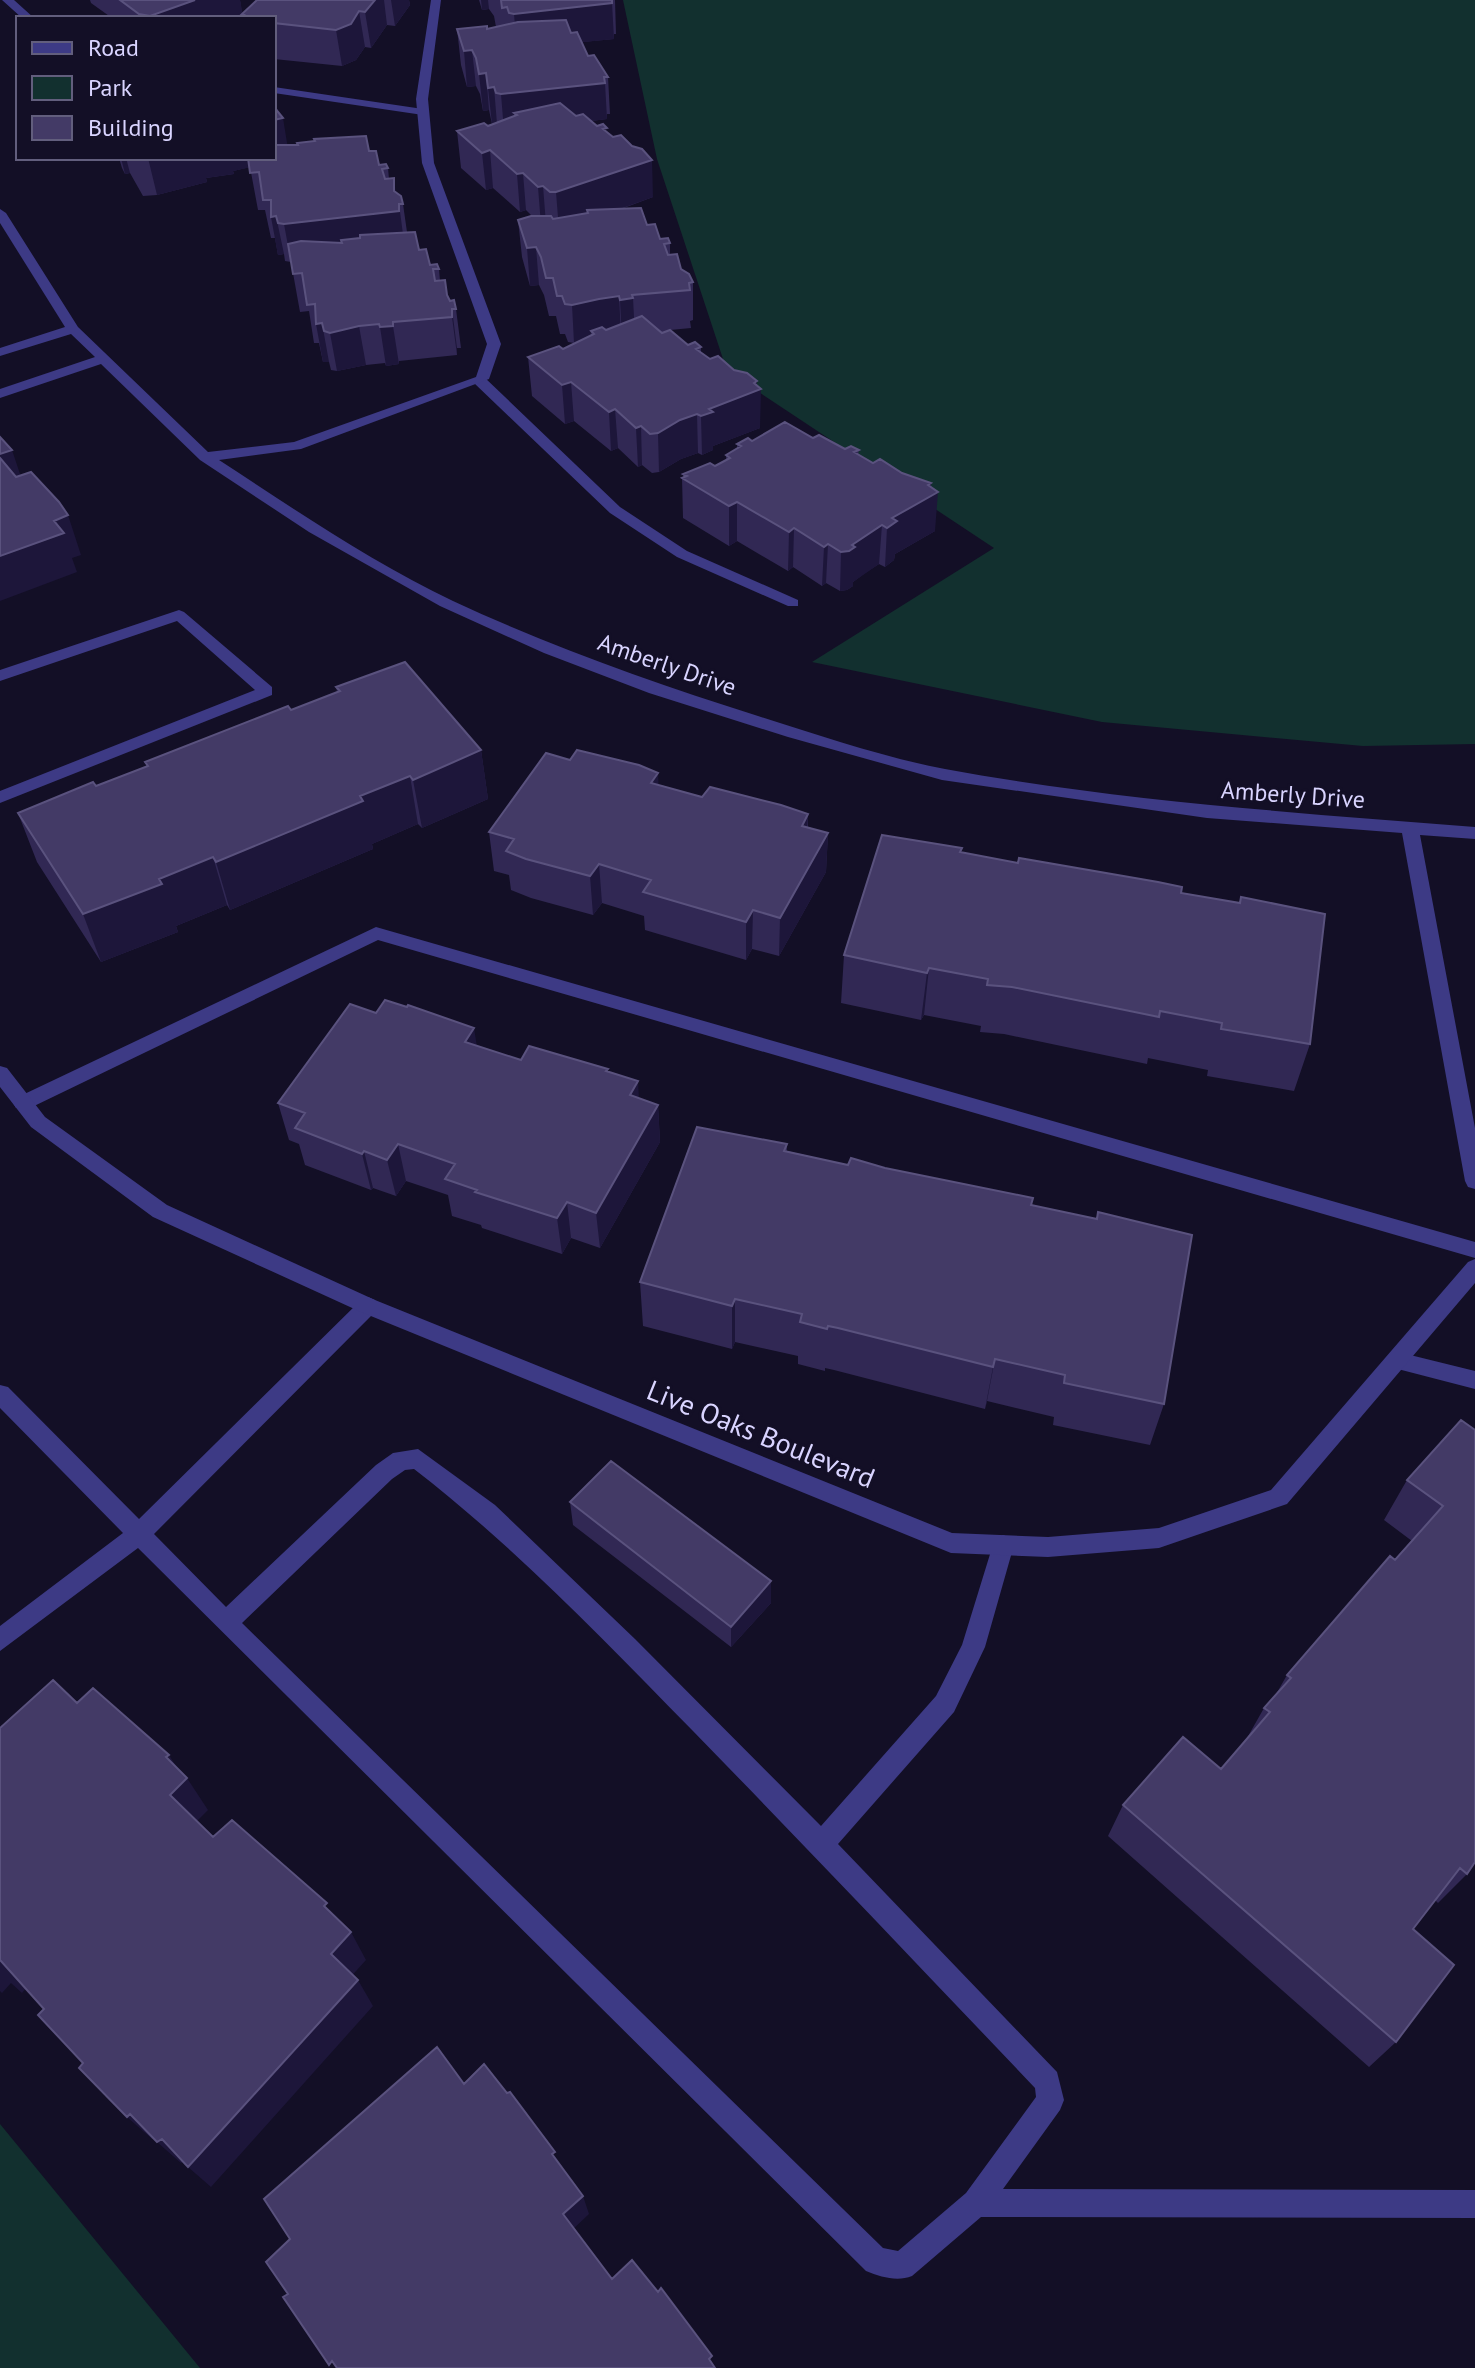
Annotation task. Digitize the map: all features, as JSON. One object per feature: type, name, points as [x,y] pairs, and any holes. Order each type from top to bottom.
[{"type":"street","points":[[7,0],[27,16]]},
{"type":"street","points":[[205,457],[296,446],[482,379],[494,344],[428,163],[422,99],[436,0]]},
{"type":"street","points":[[276,90],[423,112]]},
{"type":"street","name":"Amberly Drive","points":[[0,213],[73,329],[205,457],[314,529],[445,603],[550,649],[655,689],[794,733],[942,774],[1207,812],[1475,833]]},
{"type":"street","points":[[0,352],[73,329]]},
{"type":"street","points":[[0,394],[106,358]]},
{"type":"street","points":[[479,380],[615,510],[682,554],[793,603]]},
{"type":"street","points":[[0,676],[179,615],[266,691],[0,797]]},
{"type":"street","points":[[1410,828],[1475,1181]]},
{"type":"street","points":[[23,1103],[376,933],[1475,1250]]},
{"type":"street","name":"Live Oaks Boulevard","points":[[0,1073],[38,1122],[160,1211],[368,1306],[951,1543],[1048,1547],[1159,1538],[1279,1497],[1475,1268]]},
{"type":"street","points":[[0,1640],[139,1534],[368,1306]]},
{"type":"street","points":[[1398,1361],[1475,1380]]},
{"type":"street","points":[[0,1394],[226,1623],[876,2261],[902,2266],[976,2203],[1050,2100],[1047,2082],[821,1844],[627,1647],[487,1512],[418,1459],[401,1460],[384,1472],[226,1623]]},
{"type":"street","points":[[821,1844],[945,1704],[973,1647],[1003,1545]]},
{"type":"street","points":[[976,2203],[1475,2204]]},
{"type":"green space","points":[[623,0],[1475,0],[1475,744],[1363,746],[1102,722],[812,662],[994,548],[727,371],[657,159]]},
{"type":"green space","points":[[0,2124],[200,2368],[0,2368]]},
{"type":"building","points":[[120,0],[195,0],[150,16],[139,14]]},
{"type":"building","points":[[257,0],[375,0],[365,12],[359,11],[351,24],[336,30],[276,23],[276,16],[241,15]]},
{"type":"building","points":[[501,0],[612,0],[612,3],[514,14],[509,13],[507,7],[502,8]]},
{"type":"building","points":[[566,20],[571,33],[577,32],[588,56],[594,55],[608,77],[604,77],[605,83],[496,93],[494,87],[488,88],[486,73],[479,74],[472,50],[464,51],[457,29],[487,26],[487,29],[518,22]]},
{"type":"building","points":[[560,103],[576,116],[583,114],[597,126],[603,124],[607,128],[603,129],[613,137],[621,135],[652,160],[550,192],[543,186],[538,187],[523,173],[517,174],[490,150],[482,153],[457,131],[484,123],[488,126],[517,115],[514,113]]},
{"type":"building","points":[[366,136],[369,151],[376,151],[379,165],[386,164],[388,168],[382,169],[385,179],[394,178],[394,191],[401,196],[403,204],[399,204],[399,211],[278,223],[276,216],[271,217],[271,200],[263,200],[259,172],[250,173],[248,160],[276,160],[276,145],[298,145],[314,139]]},
{"type":"building","points":[[641,208],[647,225],[655,224],[660,239],[668,238],[670,243],[664,244],[668,255],[677,254],[681,269],[689,274],[693,282],[689,283],[690,290],[565,304],[562,296],[557,296],[553,278],[546,278],[536,247],[527,248],[518,220],[531,216],[551,216],[553,219],[588,213],[587,210]]},
{"type":"building","points":[[415,232],[419,250],[426,249],[430,265],[437,264],[439,269],[433,269],[435,281],[445,280],[447,295],[450,301],[454,300],[456,309],[452,309],[452,317],[393,322],[393,326],[359,326],[330,333],[324,331],[322,323],[316,324],[315,304],[307,305],[302,273],[293,274],[288,244],[301,241],[342,243],[341,240],[360,238],[360,235]]},
{"type":"building","points":[[642,316],[662,333],[670,330],[688,345],[695,342],[701,347],[696,349],[710,359],[718,356],[734,370],[747,373],[761,389],[709,409],[713,412],[701,416],[697,414],[650,434],[641,426],[636,428],[615,409],[609,412],[571,382],[562,385],[528,357],[559,346],[563,349],[594,334],[591,331],[602,327],[606,330]]},
{"type":"building","points":[[785,422],[813,438],[819,435],[845,449],[851,446],[859,450],[854,452],[873,463],[880,459],[902,473],[931,483],[928,485],[938,492],[892,518],[897,521],[887,528],[882,525],[852,545],[855,547],[849,551],[841,552],[828,544],[824,547],[794,528],[789,532],[737,502],[729,506],[682,478],[687,476],[683,474],[710,463],[715,466],[730,458],[726,455],[741,446],[737,444],[748,438],[752,441]]},
{"type":"building","points":[[0,437],[12,450],[0,454]]},
{"type":"building","points":[[0,458],[16,477],[31,472],[59,502],[68,515],[54,521],[64,533],[0,556]]},
{"type":"building","points":[[405,662],[481,750],[413,780],[410,776],[360,796],[363,801],[216,862],[213,857],[159,879],[162,884],[83,914],[18,813],[93,782],[96,786],[148,766],[145,762],[288,706],[291,710],[340,691],[336,687]]},
{"type":"building","points":[[577,750],[639,765],[658,773],[651,783],[702,797],[710,787],[781,805],[808,814],[802,826],[828,833],[780,918],[753,910],[746,922],[643,892],[651,880],[599,864],[590,876],[506,851],[514,839],[489,832],[546,753],[570,760]]},
{"type":"building","points":[[882,835],[962,848],[960,852],[1018,863],[1019,858],[1158,882],[1182,887],[1181,893],[1240,903],[1241,897],[1325,914],[1310,1044],[1221,1029],[1222,1023],[1160,1011],[1159,1017],[1012,987],[987,985],[988,979],[929,968],[927,973],[844,955]]},
{"type":"building","points":[[385,1000],[474,1028],[465,1042],[521,1060],[529,1046],[638,1081],[630,1095],[658,1105],[596,1213],[567,1202],[557,1218],[475,1192],[477,1190],[445,1179],[455,1164],[398,1144],[387,1160],[364,1151],[362,1154],[295,1128],[305,1113],[278,1103],[350,1004],[376,1013]]},
{"type":"building","points":[[697,1127],[787,1144],[784,1151],[848,1165],[851,1158],[885,1168],[1033,1198],[1031,1205],[1097,1219],[1098,1212],[1192,1235],[1164,1404],[1064,1383],[1065,1375],[995,1359],[993,1367],[838,1328],[828,1326],[827,1329],[800,1322],[802,1314],[735,1299],[732,1306],[640,1282]]},
{"type":"building","points":[[1461,1420],[1475,1430],[1475,1862],[1467,1874],[1460,1868],[1413,1929],[1454,1965],[1396,2042],[1123,1805],[1183,1737],[1221,1769],[1270,1712],[1264,1708],[1291,1678],[1287,1675],[1390,1556],[1395,1560],[1443,1506],[1407,1480]]},
{"type":"building","points":[[611,1461],[771,1581],[731,1627],[570,1502]]},
{"type":"building","points":[[53,1680],[77,1703],[93,1688],[169,1755],[166,1757],[187,1778],[170,1795],[213,1837],[232,1820],[327,1903],[324,1906],[351,1932],[331,1954],[358,1980],[188,2167],[162,2139],[157,2142],[130,2114],[127,2117],[79,2068],[83,2063],[38,2015],[44,2009],[0,1960],[0,1728]]},
{"type":"building","points":[[437,2047],[464,2084],[484,2064],[507,2093],[510,2092],[583,2196],[563,2214],[612,2279],[632,2260],[658,2292],[661,2288],[712,2356],[709,2359],[715,2368],[337,2368],[332,2361],[329,2365],[283,2297],[288,2294],[266,2262],[290,2239],[264,2199]]}]
